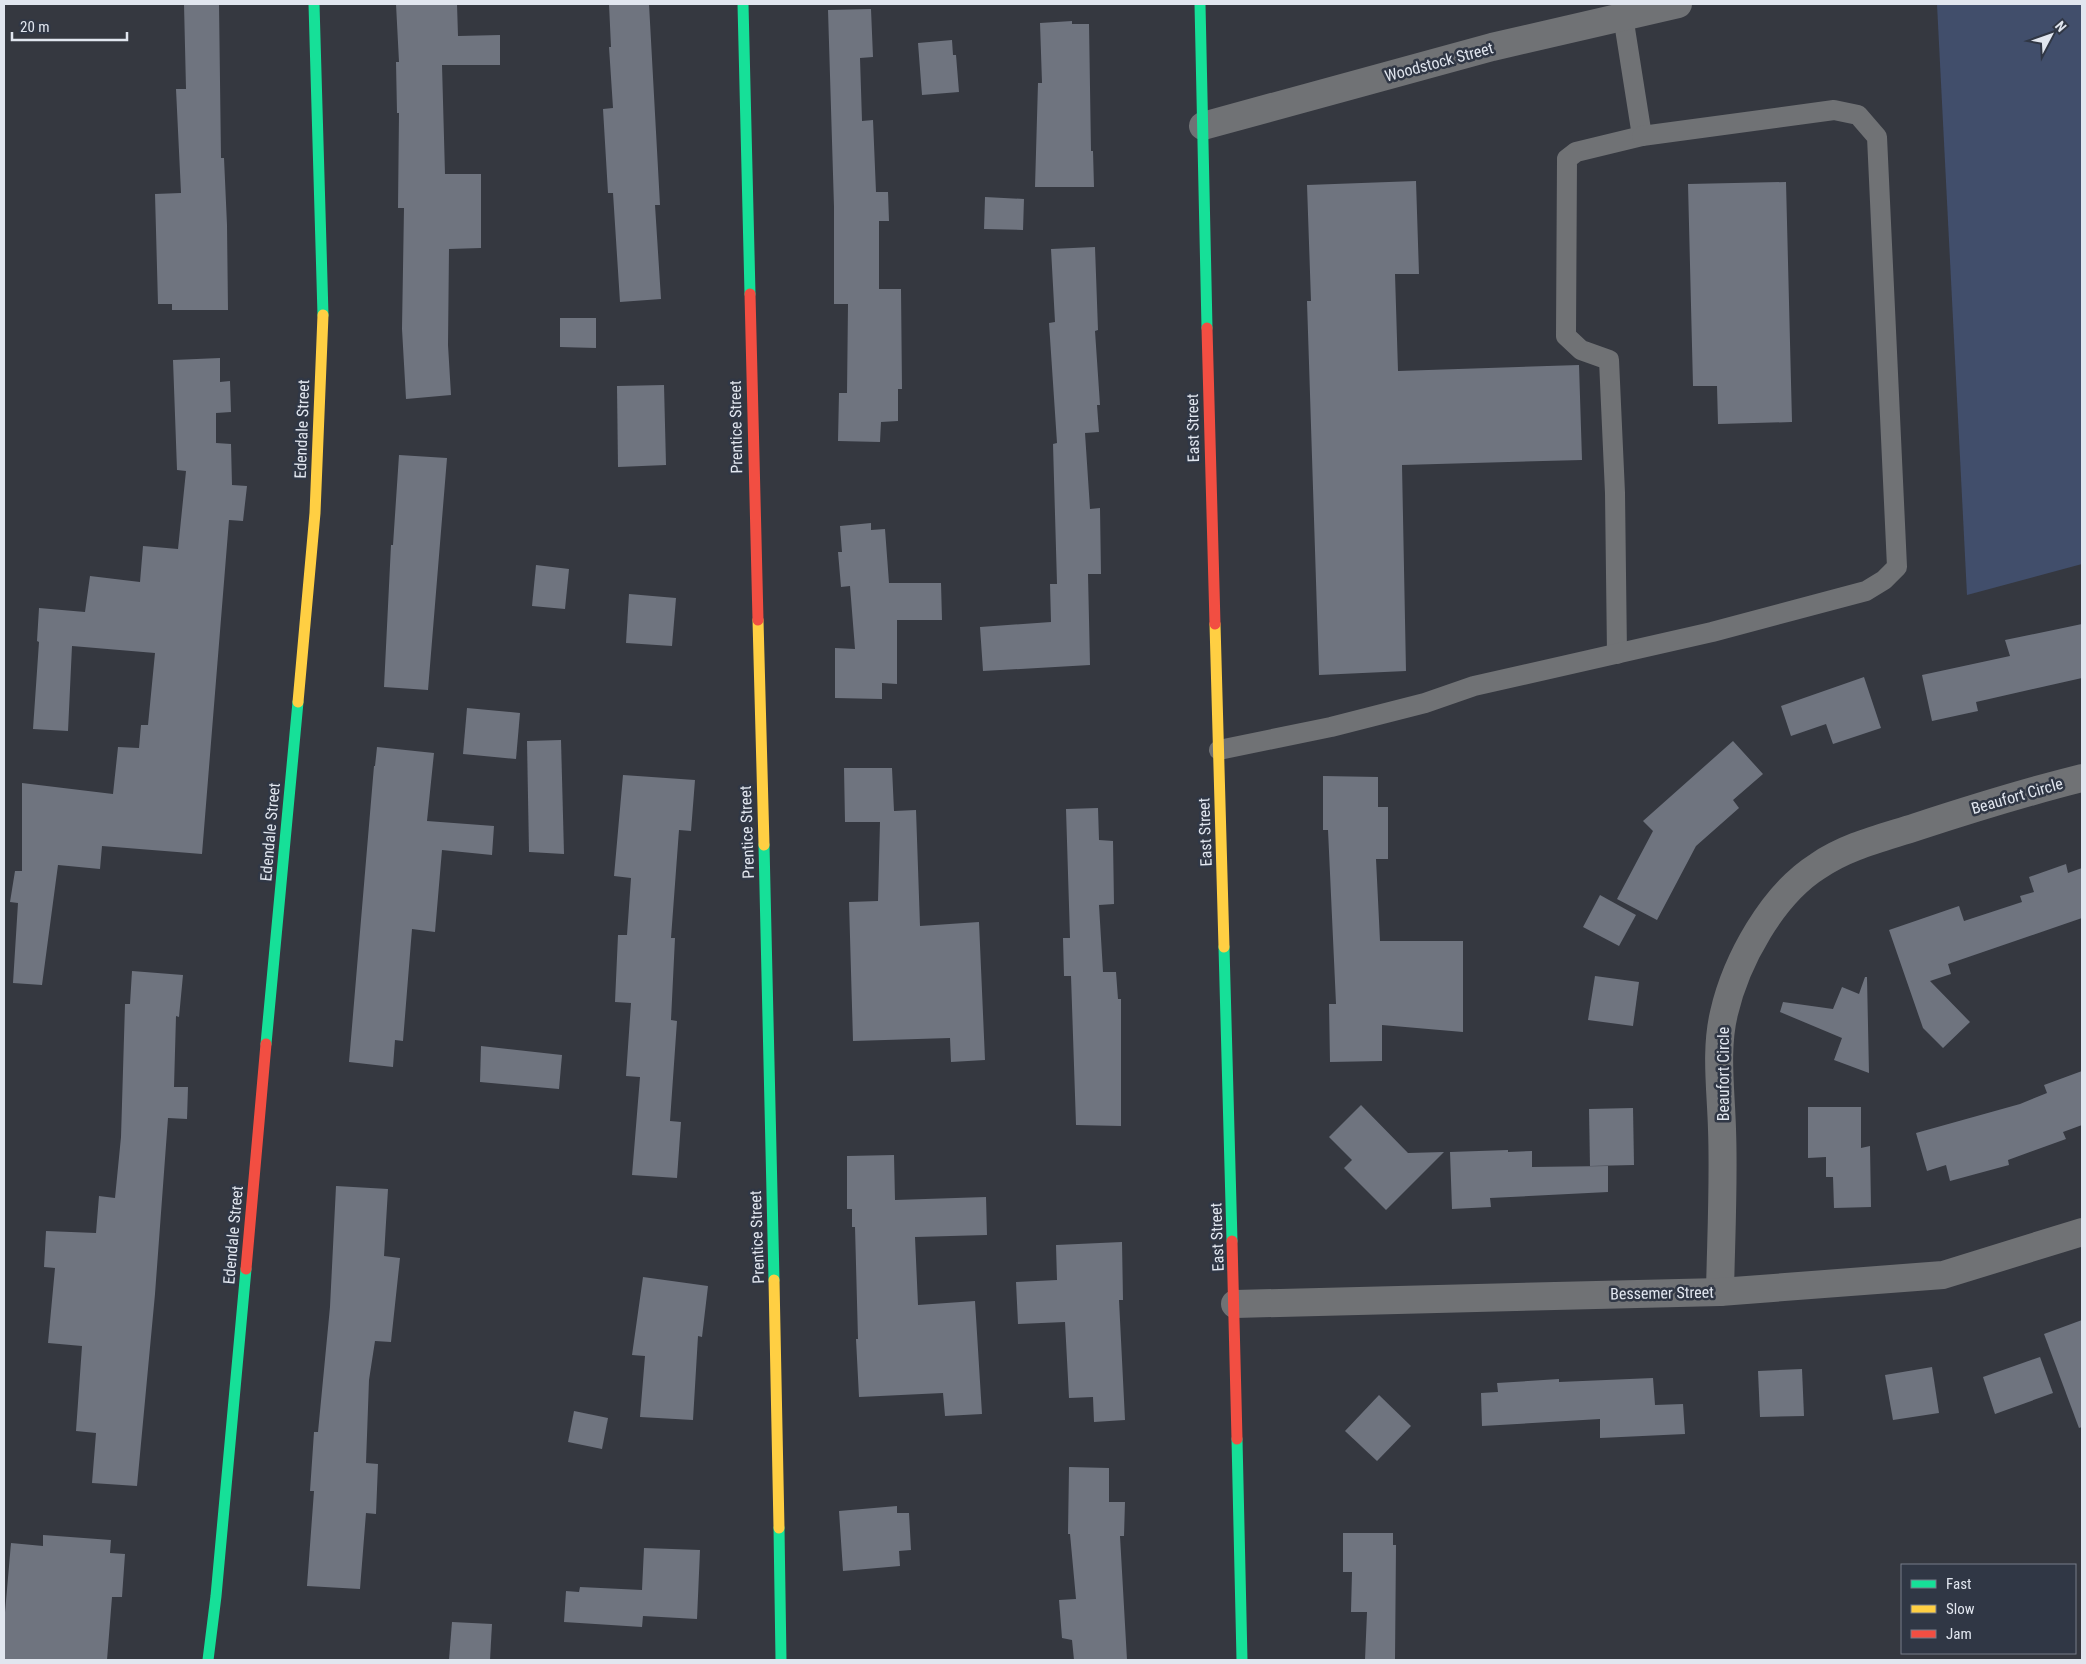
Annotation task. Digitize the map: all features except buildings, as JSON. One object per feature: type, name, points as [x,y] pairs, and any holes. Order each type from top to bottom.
[{"type":"street","name":"Edendale Street","points":[[208,1660],[216,1596],[314,513],[324,294],[314,4]]},
{"type":"street","name":"Prentice Street","points":[[743,4],[754,520],[777,1368],[782,1660]]},
{"type":"street","name":"East Street","points":[[1200,4],[1235,1304],[1242,1660]]},
{"type":"street","name":"Woodstock Street","points":[[1203,126],[1492,47],[1678,4]]},
{"type":"street","name":"Beaufort Circle","points":[[1720,1292],[1723,1132],[1720,1052],[1724,1014],[1733,982],[1747,951],[1764,923],[1798,882],[1817,866],[1847,850],[1982,806],[2082,778]]},
{"type":"street","name":"Bessemer Street","points":[[1235,1304],[1720,1292],[1943,1275],[2082,1232]]},
{"type":"lane","points":[[1623,16],[1642,136]]},
{"type":"lane","points":[[1219,750],[1341,724],[1425,703],[1474,686],[1617,654],[1712,632],[1866,591],[1884,580],[1897,567],[1877,138],[1858,116],[1834,110],[1642,136],[1576,152],[1567,159],[1566,336],[1581,350],[1609,360],[1615,493],[1617,654]]},
{"type":"shaded area","points":[[1937,4],[2082,4],[2082,564],[1967,595]]},
{"type":"traffic: fast","points":[[314,4],[323,315]]},
{"type":"traffic: fast","points":[[743,4],[750,294]]},
{"type":"traffic: fast","points":[[1200,4],[1207,328]]},
{"type":"traffic: fast","points":[[266,1044],[298,702]]},
{"type":"traffic: fast","points":[[764,845],[774,1280]]},
{"type":"traffic: fast","points":[[1224,947],[1232,1241]]},
{"type":"traffic: fast","points":[[208,1660],[216,1596],[246,1269]]},
{"type":"traffic: fast","points":[[1237,1439],[1242,1660]]},
{"type":"traffic: fast","points":[[779,1528],[781,1660]]},
{"type":"traffic: slow","points":[[298,702],[315,513],[323,315]]},
{"type":"traffic: slow","points":[[758,620],[764,845]]},
{"type":"traffic: slow","points":[[1215,624],[1224,947]]},
{"type":"traffic: slow","points":[[774,1280],[779,1528]]},
{"type":"traffic: jam","points":[[750,294],[758,620]]},
{"type":"traffic: jam","points":[[1207,328],[1215,624]]},
{"type":"traffic: jam","points":[[246,1269],[266,1044]]},
{"type":"traffic: jam","points":[[1232,1241],[1237,1439]]}]
